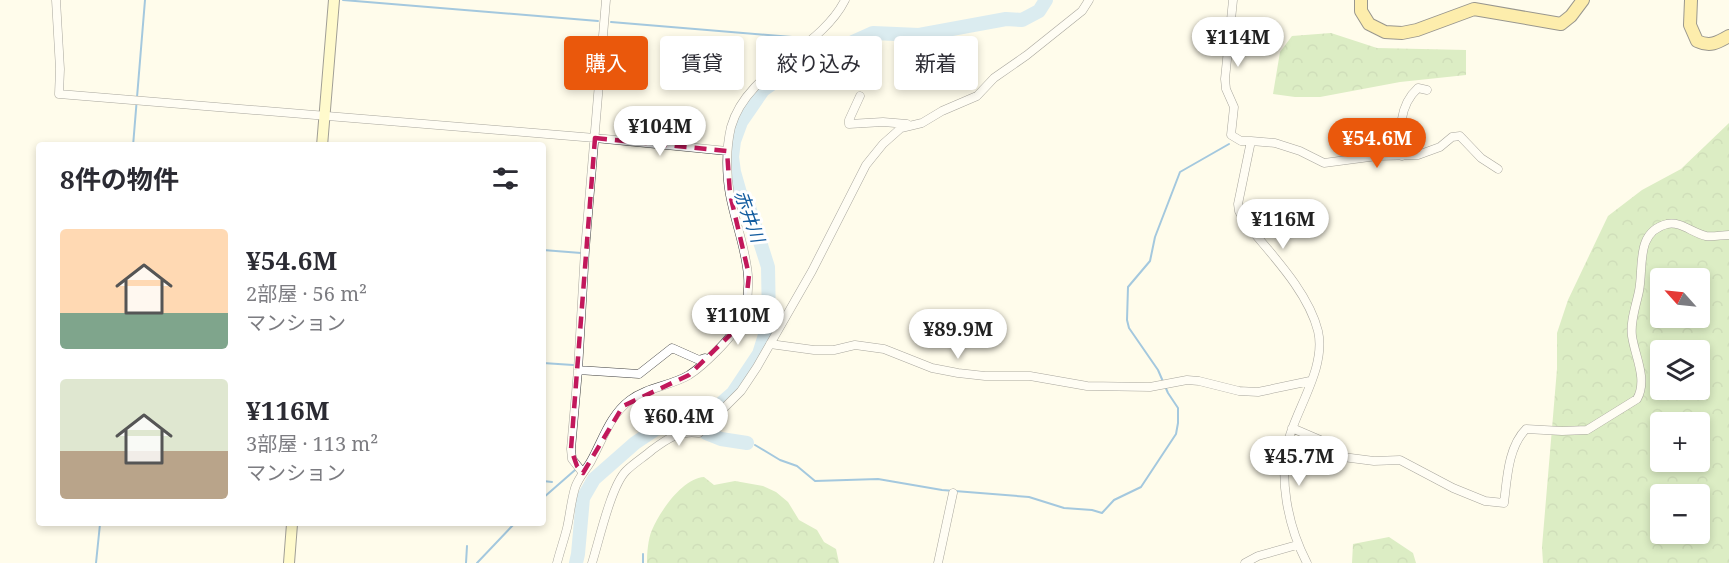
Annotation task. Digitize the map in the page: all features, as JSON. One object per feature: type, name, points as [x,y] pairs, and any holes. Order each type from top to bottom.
[{"type":"main road","points":[[1361,0],[1361,11],[1369,24],[1385,32],[1402,33],[1417,30],[1474,9],[1561,24],[1571,16],[1582,0]]},
{"type":"main road","points":[[1691,0],[1690,25],[1697,41],[1705,45],[1715,44],[1729,36]]},
{"type":"street","points":[[56,0],[59,94],[596,138],[727,151]]},
{"type":"street","points":[[322,142],[334,0]]},
{"type":"street","points":[[583,473],[572,459],[571,449],[606,0]]},
{"type":"street","points":[[557,563],[576,486],[598,449],[608,426],[623,406],[633,398],[689,375],[712,355],[738,326],[745,311],[749,285],[747,262],[730,194],[727,151],[732,126],[751,92],[781,63],[808,43],[845,0]]},
{"type":"street","points":[[860,96],[849,124],[883,122],[916,126],[942,111],[977,96],[994,78],[1082,11],[1089,0]]},
{"type":"street","points":[[1233,0],[1225,79],[1226,89],[1234,107],[1231,135],[1241,141],[1275,143],[1300,151],[1324,163],[1377,156],[1418,154],[1440,147],[1452,137],[1460,136],[1481,158],[1498,169]]},
{"type":"street","points":[[1402,156],[1400,130],[1403,109],[1411,94],[1418,88],[1427,90]]},
{"type":"street","points":[[592,563],[620,479],[626,471],[674,435],[687,431],[699,433],[741,391],[812,272],[866,165],[883,144],[901,128],[912,124]]},
{"type":"street","points":[[1251,141],[1238,204],[1239,211],[1245,222],[1301,292],[1317,329],[1319,351],[1317,367],[1292,428],[1285,466],[1290,512],[1297,545],[1307,563]]},
{"type":"street","points":[[1292,428],[1320,440],[1335,456],[1374,461],[1400,460],[1453,488],[1485,501],[1504,503],[1511,459],[1519,436],[1526,429],[1587,430],[1637,399],[1641,391],[1642,379],[1632,334],[1632,318],[1640,287],[1642,248],[1649,235],[1657,228],[1669,223],[1707,236],[1729,234]]},
{"type":"street","points":[[770,344],[814,350],[834,350],[855,345],[884,349],[932,368],[985,376],[1030,376],[1087,386],[1138,387],[1187,380],[1239,391],[1258,392],[1310,381]]},
{"type":"street","points":[[578,370],[639,374],[672,348],[699,360],[712,355]]},
{"type":"street","points":[[938,563],[953,493]]},
{"type":"street","points":[[289,563],[292,526]]},
{"type":"street","points":[[1245,563],[1258,556],[1297,545]]},
{"type":"highlighted area","points":[[595,138],[727,151],[730,194],[749,275],[745,311],[734,331],[689,375],[623,406],[583,473],[577,466],[571,449]]},
{"type":"green space","points":[[1331,33],[1377,48],[1466,50],[1466,75],[1400,82],[1320,97],[1273,94],[1280,52],[1292,36]]},
{"type":"green space","points":[[1729,123],[1729,563],[1543,563],[1542,547],[1557,369],[1557,333],[1568,300],[1608,216],[1642,190],[1681,169]]},
{"type":"green space","points":[[704,477],[714,485],[735,481],[763,486],[776,492],[788,502],[799,520],[817,530],[824,542],[836,549],[839,563],[647,563],[652,530],[661,514],[680,489]]},
{"type":"green space","points":[[1389,537],[1413,553],[1416,563],[1352,563],[1353,544]]},
{"type":"waterway","points":[[133,142],[145,0]]},
{"type":"waterway","points":[[343,0],[598,21]]},
{"type":"waterway","name":"赤井川","points":[[576,563],[583,498],[594,479],[635,443],[656,429],[687,420],[696,422],[708,415],[733,393],[759,354],[769,322],[768,267],[748,204],[740,193],[732,157],[734,141],[741,122],[763,90],[773,83],[790,64],[811,61],[873,33],[919,35],[1006,19],[1022,20],[1039,11],[1046,0]]},
{"type":"waterway","points":[[611,22],[780,36]]},
{"type":"waterway","points":[[755,445],[780,460],[797,466],[815,481],[878,479],[942,490],[1029,497],[1064,508],[1102,513],[1114,500],[1141,487],[1176,434],[1178,423],[1178,408],[1168,393],[1158,370],[1129,328],[1127,320],[1128,287],[1150,261],[1155,237],[1180,172],[1229,144]]},
{"type":"waterway","points":[[546,250],[581,253]]},
{"type":"waterway","points":[[546,363],[573,365]]},
{"type":"waterway","points":[[706,433],[721,439],[747,443]]},
{"type":"waterway","points":[[546,495],[575,470]]},
{"type":"waterway","points":[[546,481],[552,482]]},
{"type":"waterway","points":[[96,563],[100,526]]},
{"type":"waterway","points":[[477,563],[512,526]]},
{"type":"waterway","points":[[466,563],[467,546]]},
{"type":"waterway","points":[[643,554],[643,563]]}]
